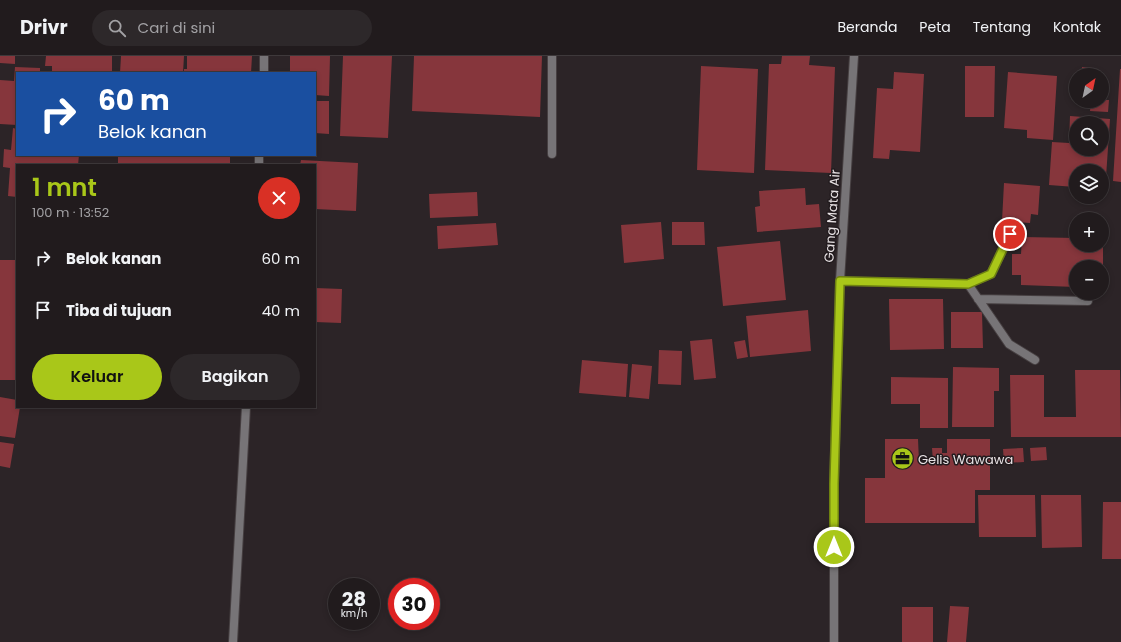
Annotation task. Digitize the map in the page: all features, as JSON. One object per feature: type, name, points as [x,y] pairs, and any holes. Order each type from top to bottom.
[{"type":"street","points":[[264,56],[264,72]]},
{"type":"street","points":[[552,56],[552,154]]},
{"type":"street","name":"Gang Mata Air","points":[[834,642],[834,484],[840,281],[854,56]]},
{"type":"street","points":[[840,281],[968,284],[991,274],[1010,234]]},
{"type":"street","points":[[968,284],[1009,344],[1035,360]]},
{"type":"street","points":[[978,299],[1088,301]]},
{"type":"street","points":[[233,642],[246,408]]},
{"type":"building","points":[[0,56],[15,56],[15,64],[0,63]]},
{"type":"building","points":[[46,56],[112,56],[112,72],[52,72],[52,66],[45,66]]},
{"type":"building","points":[[121,56],[184,56],[183,72],[120,72]]},
{"type":"building","points":[[187,56],[252,56],[251,72],[184,72],[184,69],[187,69]]},
{"type":"building","points":[[290,56],[330,56],[329,96],[316,95],[316,72],[290,72]]},
{"type":"building","points":[[343,56],[392,56],[388,138],[340,136]]},
{"type":"building","points":[[414,56],[542,56],[540,117],[412,111]]},
{"type":"building","points":[[782,56],[810,56],[809,65],[835,67],[831,173],[765,170],[769,64],[781,64]]},
{"type":"building","points":[[701,66],[758,69],[754,173],[697,170]]},
{"type":"building","points":[[965,66],[995,66],[994,117],[965,117]]},
{"type":"building","points":[[15,67],[40,68],[40,72],[16,72],[16,125],[0,124],[0,80],[14,81]]},
{"type":"building","points":[[1121,69],[1121,182],[1113,181]]},
{"type":"building","points":[[894,72],[924,74],[920,152],[890,150],[889,159],[873,158],[877,88],[893,89]]},
{"type":"building","points":[[1008,72],[1057,76],[1053,140],[1027,138],[1027,130],[1004,128]]},
{"type":"building","points":[[316,101],[329,101],[329,134],[316,133]]},
{"type":"building","points":[[1090,108],[1108,108],[1108,112],[1090,111]]},
{"type":"building","points":[[13,128],[16,129],[16,156],[79,156],[78,164],[16,164],[16,197],[8,196],[10,168],[3,167],[4,149],[11,150]]},
{"type":"building","points":[[1052,142],[1069,143],[1069,156],[1107,156],[1107,164],[1069,164],[1069,187],[1049,185]]},
{"type":"building","points":[[118,156],[230,156],[230,164],[118,164]]},
{"type":"building","points":[[301,160],[358,163],[356,211],[316,209],[316,164],[300,164]]},
{"type":"building","points":[[1004,183],[1040,186],[1038,215],[1031,214],[1030,223],[1002,221]]},
{"type":"building","points":[[805,188],[806,205],[819,204],[821,227],[757,232],[755,207],[760,206],[759,191]]},
{"type":"building","points":[[477,192],[478,216],[430,218],[429,194]]},
{"type":"building","points":[[661,222],[664,259],[624,263],[621,225]]},
{"type":"building","points":[[672,222],[704,222],[705,245],[672,245]]},
{"type":"building","points":[[496,223],[498,245],[438,249],[437,226]]},
{"type":"building","points":[[1022,237],[1069,238],[1069,252],[1103,252],[1103,260],[1069,260],[1069,287],[1021,285],[1021,275],[1012,275],[1012,254],[1021,254]]},
{"type":"building","points":[[780,241],[786,300],[723,306],[717,247]]},
{"type":"building","points":[[0,260],[16,260],[16,380],[0,380]]},
{"type":"building","points":[[316,288],[342,289],[341,323],[316,322]]},
{"type":"building","points":[[889,299],[943,299],[944,349],[890,350]]},
{"type":"building","points":[[808,310],[811,351],[750,357],[746,316]]},
{"type":"building","points":[[951,312],[982,312],[983,348],[951,348]]},
{"type":"building","points":[[712,339],[716,378],[694,380],[690,341]]},
{"type":"building","points":[[745,340],[748,357],[737,359],[734,342]]},
{"type":"building","points":[[659,350],[682,351],[681,385],[658,384]]},
{"type":"building","points":[[582,360],[628,364],[626,397],[579,393]]},
{"type":"building","points":[[632,364],[652,366],[649,399],[629,397]]},
{"type":"building","points":[[953,367],[999,368],[999,391],[994,391],[994,427],[952,427]]},
{"type":"building","points":[[1075,370],[1120,370],[1121,437],[1011,437],[1010,375],[1044,375],[1044,417],[1076,417]]},
{"type":"building","points":[[891,377],[948,378],[948,428],[920,428],[920,404],[891,404]]},
{"type":"building","points":[[0,397],[16,400],[16,408],[20,408],[15,438],[0,436]]},
{"type":"building","points":[[885,439],[918,439],[919,462],[933,462],[932,448],[942,448],[942,453],[947,453],[947,439],[990,439],[990,490],[975,490],[975,523],[865,523],[865,478],[885,478]]},
{"type":"building","points":[[0,442],[14,444],[10,468],[0,466]]},
{"type":"building","points":[[1046,447],[1047,460],[1031,461],[1030,448]]},
{"type":"building","points":[[1023,448],[1024,462],[1004,463],[1003,449]]},
{"type":"building","points":[[978,495],[1035,495],[1036,537],[979,537]]},
{"type":"building","points":[[1041,495],[1081,495],[1082,547],[1042,548]]},
{"type":"building","points":[[1103,502],[1121,502],[1121,559],[1102,559]]},
{"type":"building","points":[[950,606],[969,607],[966,642],[947,642]]},
{"type":"building","points":[[902,607],[933,607],[933,642],[902,642]]},
{"type":"place","name":"Gelis Wawawa","points":[[902,459]]},
{"type":"route","points":[[834,547],[834,484],[840,281],[968,284],[991,274],[1010,234]]}]
